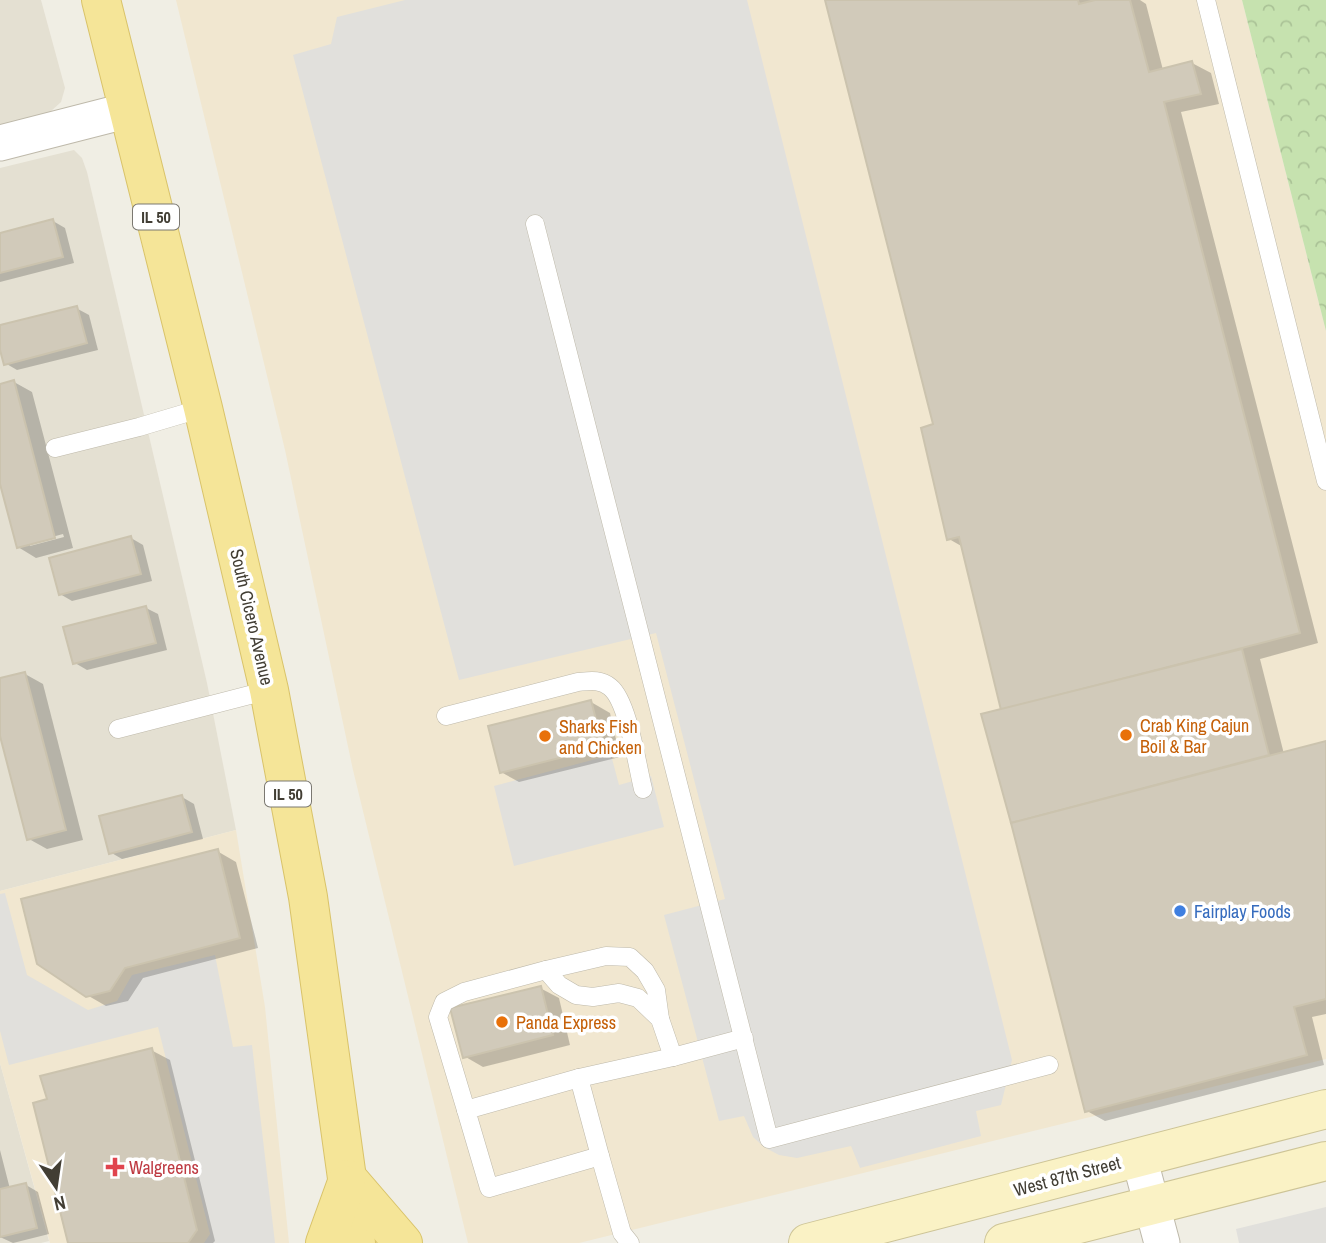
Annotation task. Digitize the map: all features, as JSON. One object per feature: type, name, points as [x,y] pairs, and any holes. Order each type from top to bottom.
[{"type":"main road","name":"South Cicero Avenue","points":[[100,0],[203,408],[269,690],[308,897],[356,1243]]},
{"type":"main road","name":"West 87th Street","points":[[808,1243],[1326,1109]]},
{"type":"main road","points":[[1004,1243],[1326,1161]]},
{"type":"main road","points":[[325,1243],[348,1179],[403,1243]]},
{"type":"street","points":[[0,143],[129,110]]},
{"type":"street","points":[[1139,1157],[1162,1243]]},
{"type":"lane","points":[[1206,0],[1326,481]]},
{"type":"lane","points":[[535,224],[769,1139],[1049,1065]]},
{"type":"lane","points":[[55,448],[203,408]]},
{"type":"lane","points":[[446,716],[579,682],[597,680],[610,687],[620,699],[643,789]]},
{"type":"lane","points":[[118,729],[269,690]]},
{"type":"lane","points":[[600,1156],[488,1188],[438,1017],[444,1002],[464,992],[545,970],[607,956],[630,957],[645,971],[656,990],[660,1019],[673,1057]]},
{"type":"lane","points":[[545,970],[559,985],[576,995],[593,997],[619,993],[638,999],[660,1019]]},
{"type":"lane","points":[[466,1110],[579,1078],[744,1038]]},
{"type":"lane","points":[[579,1078],[622,1233],[631,1243]]},
{"type":"shaded area","points":[[0,0],[41,0],[65,88],[61,102],[50,112],[0,125]]},
{"type":"shaded area","points":[[176,0],[1242,0],[1326,331],[1326,1059],[579,1243],[468,1243],[353,770],[285,450]]},
{"type":"shaded area","points":[[405,0],[747,0],[1012,1060],[1001,1105],[976,1111],[981,1136],[860,1168],[851,1146],[797,1158],[779,1155],[753,1137],[744,1116],[719,1121],[664,915],[725,899],[656,633],[459,680],[293,55],[331,44],[337,17]]},
{"type":"shaded area","points":[[74,150],[82,158],[87,172],[207,683],[236,830],[0,891],[0,168]]},
{"type":"shaded area","points":[[611,755],[619,785],[651,776],[664,827],[514,866],[494,786]]},
{"type":"shaded area","points":[[236,830],[265,1007],[289,1243],[50,1243],[0,1063],[0,891]]},
{"type":"shaded area","points":[[5,893],[27,975],[88,1010],[117,1001],[132,975],[215,955],[233,1047],[252,1045],[275,1243],[204,1243],[210,1234],[158,1027],[9,1065],[0,1031],[0,894]]},
{"type":"shaded area","points":[[0,1063],[49,1241],[0,1243]]},
{"type":"shaded area","points":[[1326,1207],[1326,1243],[1239,1243],[1236,1229]]},
{"type":"green space","points":[[1242,0],[1326,0],[1326,331]]},
{"type":"building","points":[[825,0],[1078,0],[1079,4],[1095,0],[1130,0],[1149,72],[1192,61],[1201,94],[1164,102],[1300,633],[1001,710],[959,537],[947,540],[921,428],[933,424]]},
{"type":"building","points":[[53,219],[63,257],[0,273],[0,233]]},
{"type":"building","points":[[77,306],[87,343],[4,365],[0,350],[0,325]]},
{"type":"building","points":[[14,380],[55,538],[17,548],[0,484],[0,384]]},
{"type":"building","points":[[131,536],[141,574],[59,595],[49,558]]},
{"type":"building","points":[[146,606],[156,643],[73,664],[63,627]]},
{"type":"building","name":"Crab King Cajun Boil & Bar","points":[[1242,649],[1269,755],[1011,823],[981,714]]},
{"type":"building","points":[[25,672],[66,830],[27,840],[0,736],[0,678]]},
{"type":"building","name":"Sharks Fish and Chicken","points":[[591,700],[603,747],[500,773],[488,726]]},
{"type":"building","name":"Fairplay Foods","points":[[1326,741],[1326,999],[1294,1007],[1307,1055],[1085,1112],[1011,823]]},
{"type":"building","points":[[182,795],[192,832],[109,854],[99,816]]},
{"type":"building","points":[[218,849],[240,938],[125,968],[110,991],[86,997],[37,964],[21,899]]},
{"type":"building","name":"Panda Express","points":[[541,986],[553,1035],[463,1058],[450,1008]]},
{"type":"building","name":"Walgreens","points":[[152,1048],[197,1230],[188,1243],[68,1243],[33,1103],[47,1099],[40,1076]]},
{"type":"building","points":[[26,1183],[37,1228],[0,1237],[0,1189]]},
{"type":"place","name":"Crab King Cajun Boil & Bar","points":[[1126,735]]},
{"type":"place","name":"Sharks Fish and Chicken","points":[[545,736]]},
{"type":"place","name":"Fairplay Foods","points":[[1180,911]]},
{"type":"place","name":"Panda Express","points":[[502,1022]]},
{"type":"place","name":"Walgreens","points":[[115,1167]]}]
